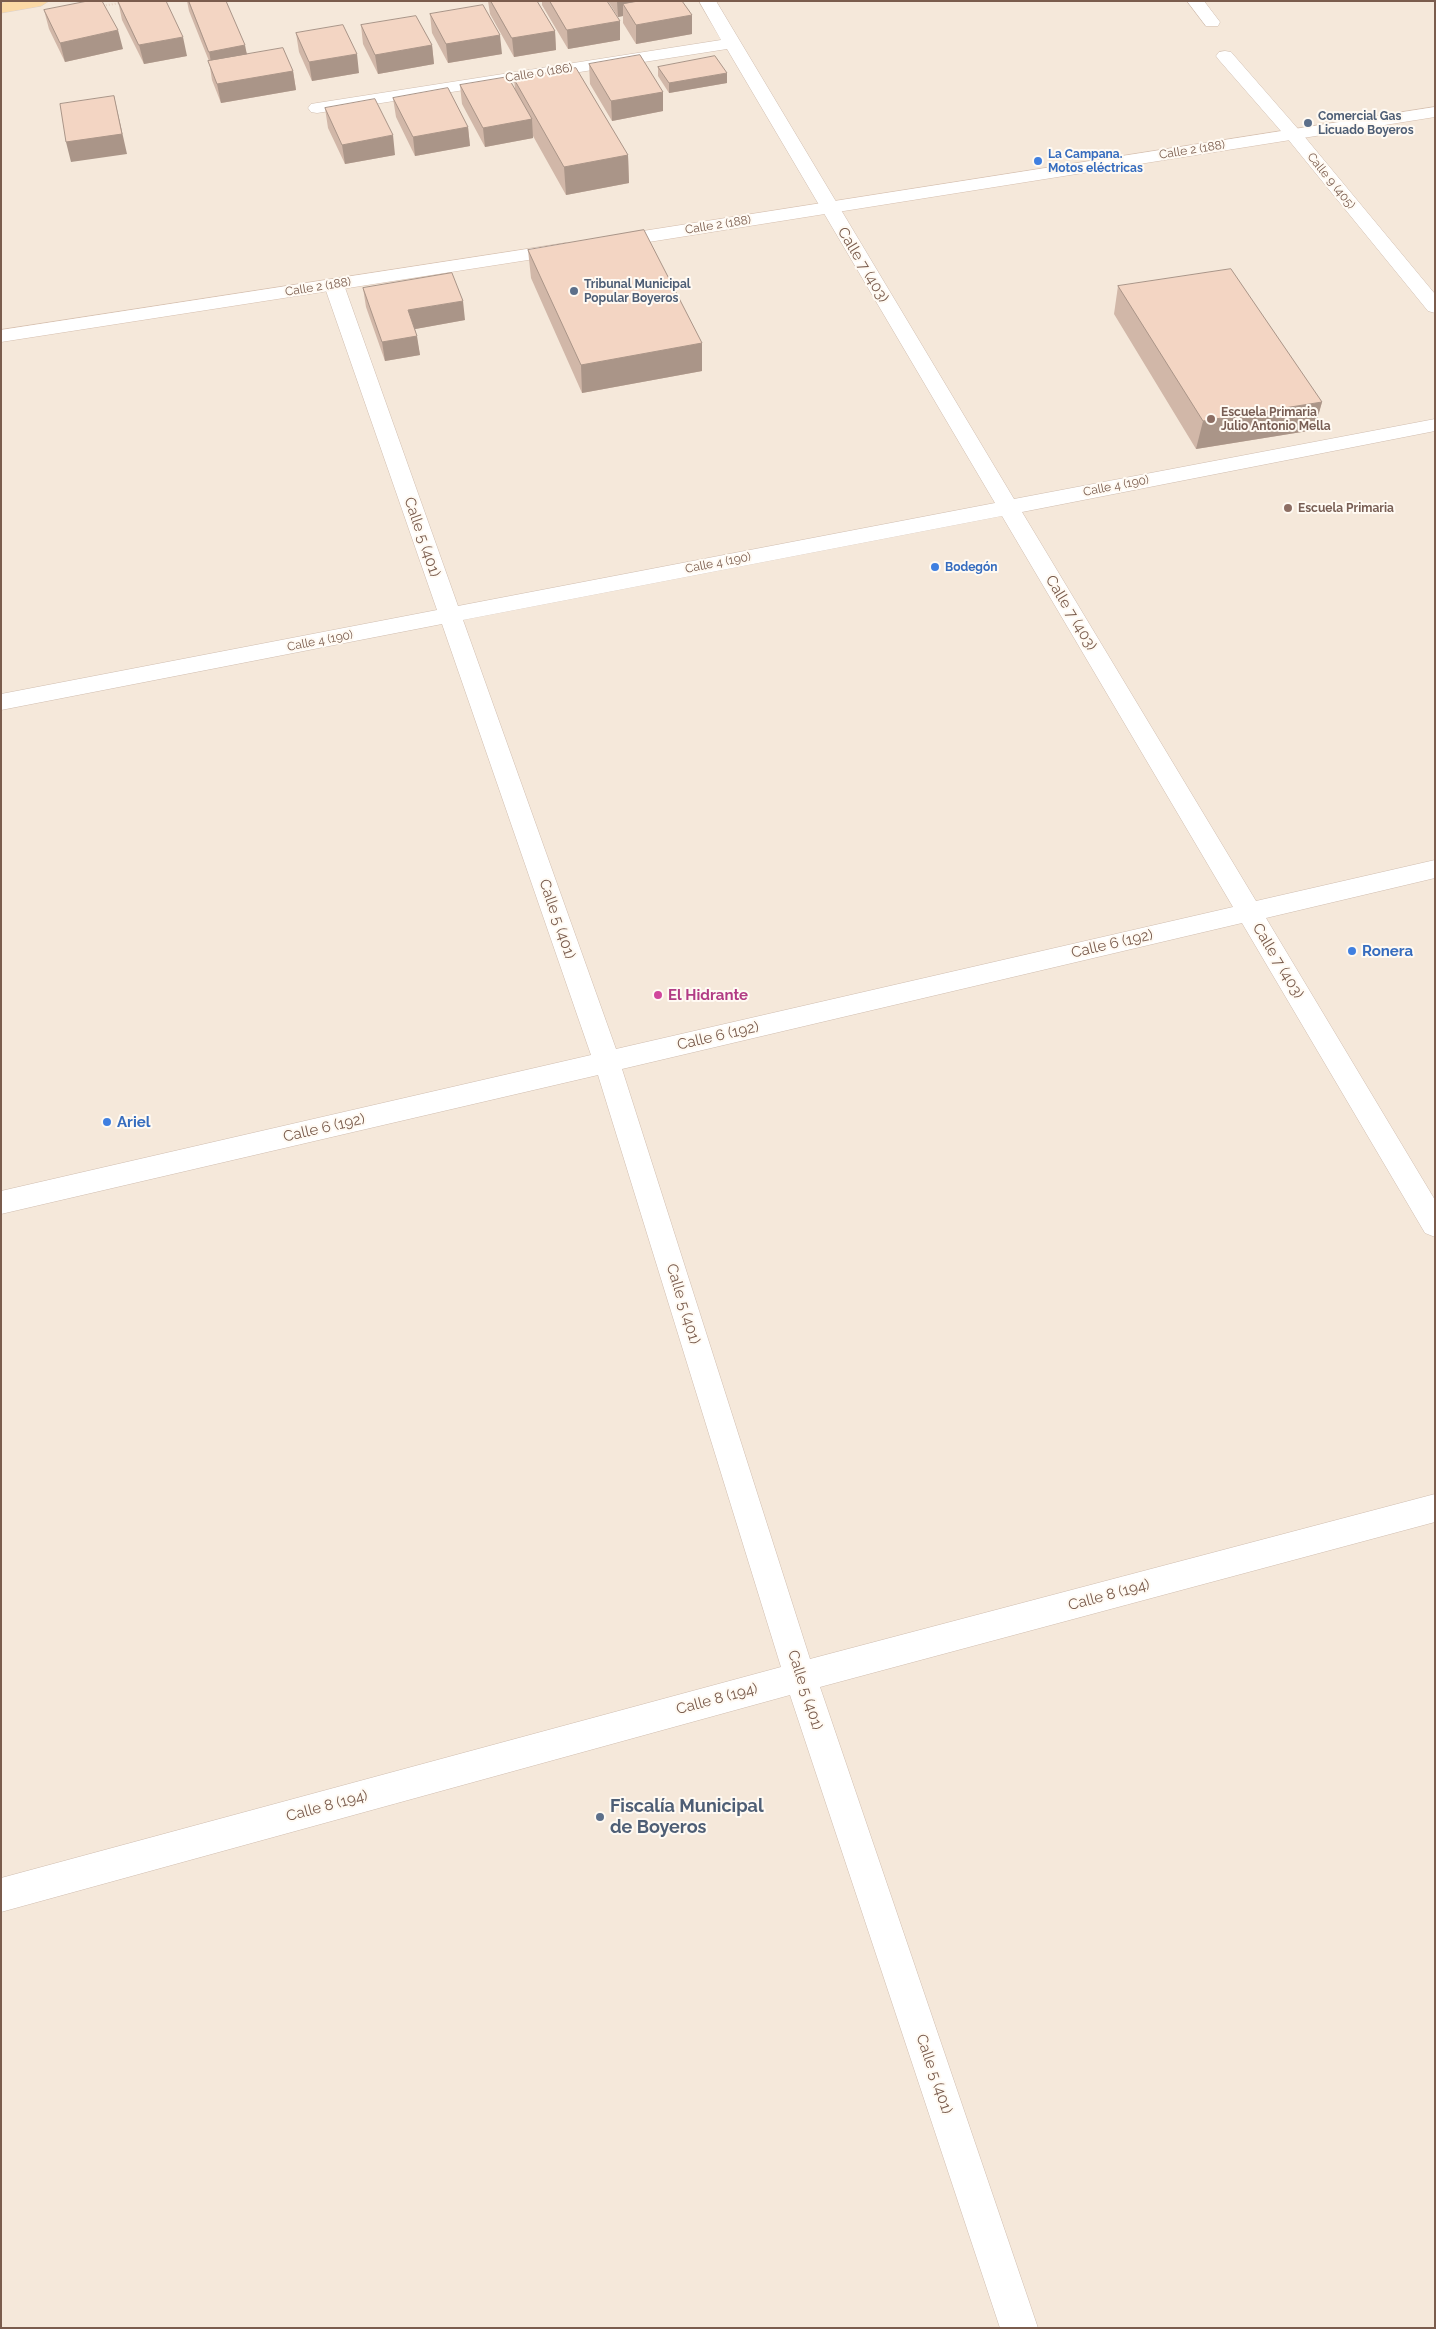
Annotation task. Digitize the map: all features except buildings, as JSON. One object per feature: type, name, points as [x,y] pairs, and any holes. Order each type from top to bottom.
[{"type":"main road","points":[[1,8],[41,1]]},
{"type":"street","name":"Calle 7 (403)","points":[[707,1],[1435,1224]]},
{"type":"street","points":[[1195,1],[1212,22]]},
{"type":"street","name":"Calle 0 (186)","points":[[317,108],[732,43]]},
{"type":"street","name":"Calle 9 (405)","points":[[1225,56],[1293,134],[1435,307]]},
{"type":"street","name":"Calle 2 (188)","points":[[1,336],[1435,112]]},
{"type":"street","name":"Calle 5 (401)","points":[[334,285],[607,1062],[800,1677],[1019,2328]]},
{"type":"street","name":"Calle 4 (190)","points":[[1,702],[1435,425]]},
{"type":"street","name":"Calle 6 (192)","points":[[1,1203],[1435,869]]},
{"type":"street","name":"Calle 8 (194)","points":[[1,1895],[800,1677],[1435,1508]]},
{"type":"shaded area","points":[[1,1],[1435,1],[1435,2328],[1,2328]]},
{"type":"place","name":"Comercial Gas Licuado Boyeros","points":[[1308,123]]},
{"type":"place","name":"La Campana. Motos eléctricas","points":[[1038,161]]},
{"type":"place","name":"Tribunal Municipal Popular Boyeros","points":[[574,291]]},
{"type":"place","name":"Escuela Primaria Julio Antonio Mella","points":[[1211,419]]},
{"type":"place","name":"Escuela Primaria","points":[[1288,508]]},
{"type":"place","name":"Bodegón","points":[[935,567]]},
{"type":"place","name":"Ronera","points":[[1352,951]]},
{"type":"place","name":"El Hidrante","points":[[658,995]]},
{"type":"place","name":"Ariel","points":[[107,1122]]},
{"type":"place","name":"Fiscalía Municipal de Boyeros","points":[[600,1817]]}]
